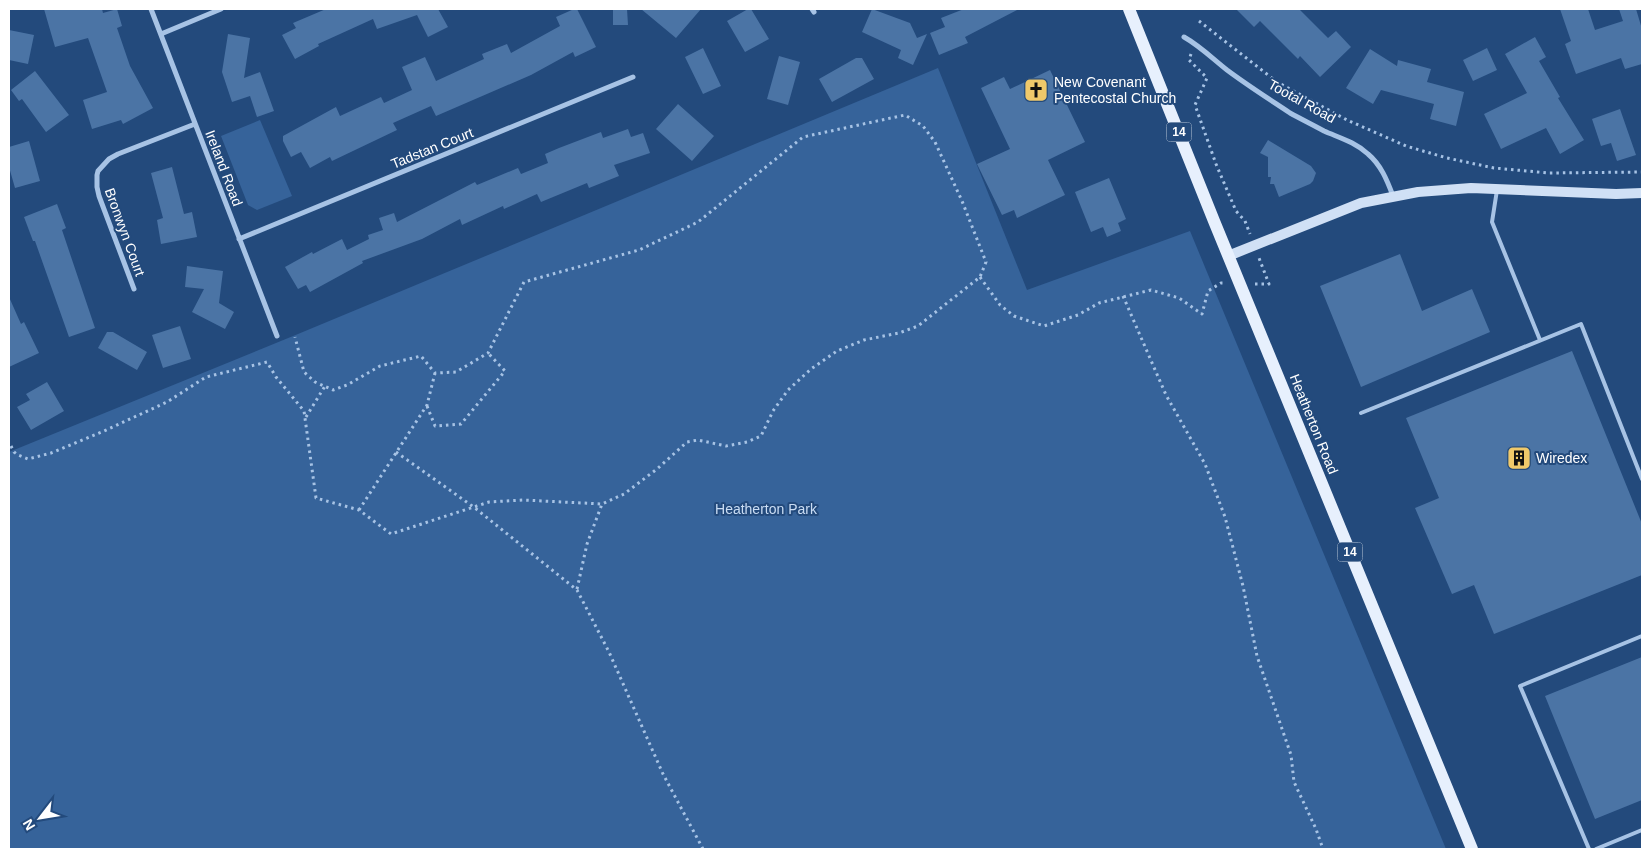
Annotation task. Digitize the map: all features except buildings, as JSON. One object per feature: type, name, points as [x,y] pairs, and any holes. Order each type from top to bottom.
[{"type":"main road","name":"Heatherton Road","points":[[1129,9],[1228,256],[1472,849]]},
{"type":"main road","points":[[1228,256],[1361,203],[1393,196],[1444,189],[1497,189],[1616,194],[1642,193]]},
{"type":"street","name":"Ireland Road","points":[[151,9],[277,336]]},
{"type":"street","points":[[160,34],[220,9]]},
{"type":"street","name":"Tootal Road","points":[[1184,37],[1195,43],[1258,92],[1292,114],[1353,142],[1368,153],[1386,177],[1393,196]]},
{"type":"street","name":"Tadstan Court","points":[[239,239],[633,78]]},
{"type":"street","name":"Bronwyn Court","points":[[134,289],[99,196],[96,175],[109,159],[118,154],[195,124]]},
{"type":"lane","points":[[1497,189],[1492,222],[1540,340]]},
{"type":"lane","points":[[1361,413],[1581,324],[1642,479]]},
{"type":"lane","points":[[1588,849],[1520,686],[1642,636]]},
{"type":"lane","points":[[1596,849],[1642,830]]},
{"type":"path","points":[[1199,21],[1277,82],[1347,120],[1406,146],[1447,158],[1494,168],[1549,173],[1642,172]]},
{"type":"path","points":[[980,277],[1000,305],[1014,316],[1044,326],[1078,315],[1099,303],[1151,290],[1179,298],[1202,314],[1208,291],[1222,283],[1269,284],[1245,221],[1232,203],[1195,105],[1206,78],[1189,60],[1195,43]]},
{"type":"path","points":[[11,446],[14,452],[28,459],[51,453],[104,432],[166,402],[206,377],[267,362],[276,377],[300,405],[306,417],[316,498],[359,510],[391,534],[489,502],[523,500],[602,504],[624,494],[657,469],[687,442],[698,440],[726,446],[747,442],[761,436],[773,411],[788,390],[811,368],[838,351],[864,340],[898,333],[918,326],[980,277],[986,262],[936,142],[923,126],[905,115],[803,137],[698,222],[639,250],[524,282],[488,353],[456,372],[434,373]]},
{"type":"path","points":[[1123,296],[1166,395],[1205,464],[1225,517],[1243,586],[1257,656],[1290,755],[1294,782],[1316,829],[1323,849]]},
{"type":"path","points":[[295,337],[304,372],[314,382],[332,390],[347,385],[380,366],[421,356],[434,373],[427,405],[359,510]]},
{"type":"path","points":[[427,405],[434,426],[460,424],[505,371],[488,353]]},
{"type":"path","points":[[306,417],[325,386]]},
{"type":"path","points":[[396,452],[475,508],[577,590],[609,652],[663,774],[703,849]]},
{"type":"path","points":[[577,590],[587,544],[602,504]]},
{"type":"green space","name":"Heatherton Park","points":[[938,68],[1027,290],[1190,231],[1446,849],[9,849],[9,452]]},
{"type":"green space","points":[[260,120],[292,196],[257,210],[248,205],[221,136]]},
{"type":"place","name":"New Covenant Pentecostal Church","points":[[1036,90]]},
{"type":"place","name":"Wiredex","points":[[1519,458]]}]
